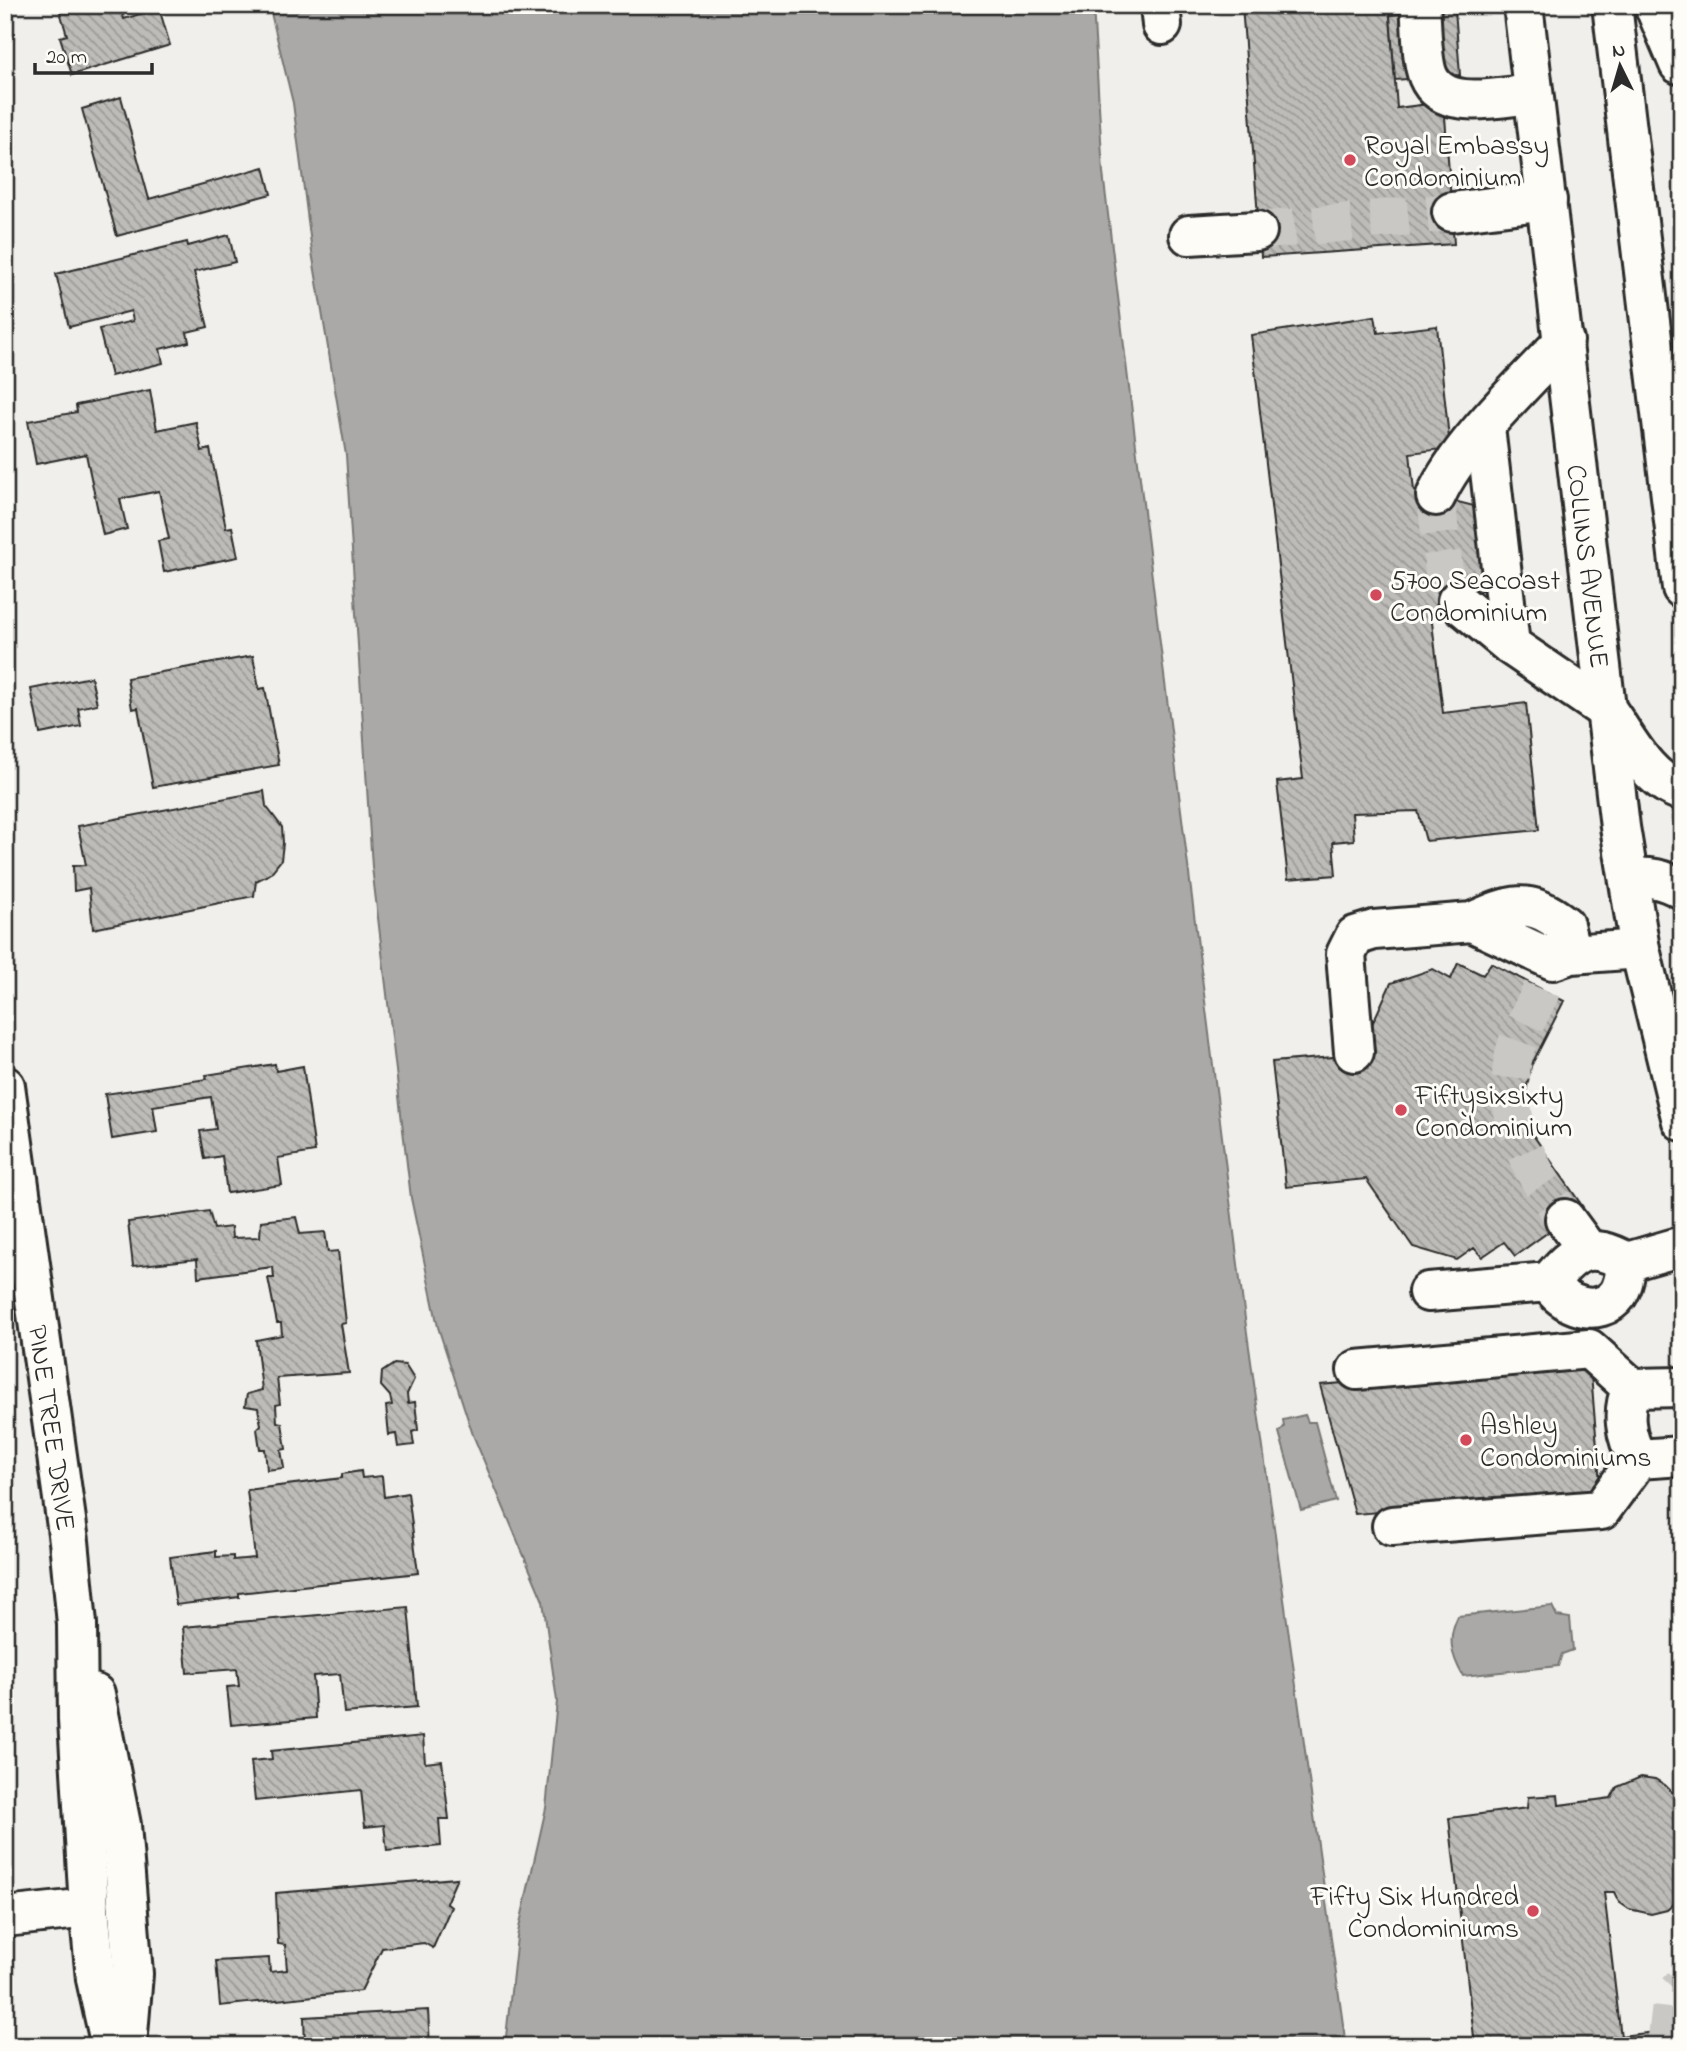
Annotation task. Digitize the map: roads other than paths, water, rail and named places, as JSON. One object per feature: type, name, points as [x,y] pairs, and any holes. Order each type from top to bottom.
[{"type":"main road","points":[[1420,5],[1428,76],[1443,94],[1467,100],[1533,94]]},
{"type":"main road","name":"COLLINS AVENUE","points":[[1523,5],[1629,878],[1640,949],[1682,1121]]},
{"type":"main road","points":[[1654,5],[1681,71]]},
{"type":"main road","points":[[1673,5],[1681,71]]},
{"type":"main road","points":[[1610,8],[1682,587]]},
{"type":"main road","points":[[1452,212],[1547,200]]},
{"type":"main road","points":[[1189,235],[1257,231]]},
{"type":"main road","points":[[1436,496],[1443,480],[1485,427],[1564,341]]},
{"type":"main road","points":[[1485,427],[1510,645]]},
{"type":"main road","points":[[1457,601],[1510,645],[1607,711],[1654,775],[1670,788],[1682,791]]},
{"type":"main road","points":[[1629,878],[1647,876],[1665,880],[1682,889]]},
{"type":"main road","points":[[1354,1052],[1346,954],[1355,936],[1374,930],[1472,922],[1522,904],[1539,907],[1564,925],[1555,968],[1640,949]]},
{"type":"main road","name":"PINE TREE DRIVE","points":[[6,1098],[41,1335],[77,1624],[78,1733],[89,1908],[96,1979],[111,2046]]},
{"type":"main road","points":[[1428,1292],[1549,1282],[1566,1261],[1576,1234],[1627,1262],[1682,1246]]},
{"type":"main road","points":[[1549,1282],[1555,1294],[1573,1306],[1595,1307],[1609,1303],[1618,1294],[1627,1262]]},
{"type":"main road","points":[[1357,1370],[1589,1349],[1632,1388],[1682,1387]]},
{"type":"main road","points":[[1632,1388],[1625,1403],[1626,1416],[1629,1443],[1638,1459]]},
{"type":"main road","points":[[1638,1459],[1682,1456]]},
{"type":"main road","points":[[1392,1526],[1601,1510],[1638,1459]]},
{"type":"main road","name":"PINE TREE DRIVE","points":[[77,1624],[100,1716],[121,1825],[133,1974],[127,2046]]},
{"type":"main road","points":[[5,1917],[89,1908]]},
{"type":"tunnel","points":[[1257,231],[1452,212]]},
{"type":"tunnel","points":[[1436,496],[1445,581],[1457,601]]},
{"type":"tunnel","points":[[1542,989],[1515,1050],[1511,1081],[1512,1103],[1522,1144],[1541,1182],[1565,1219]]},
{"type":"tunnel","points":[[1666,2046],[1672,1996],[1682,1985]]},
{"type":"place","name":"Royal Embassy Condominium","points":[[1350,160]]},
{"type":"place","name":"5700 Seacoast Condominium","points":[[1376,595]]},
{"type":"place","name":"Fiftysixsixty Condominium","points":[[1401,1110]]},
{"type":"place","name":"Ashley Condominiums","points":[[1466,1440]]},
{"type":"place","name":"Fifty Six Hundred Condominiums","points":[[1533,1911]]}]
